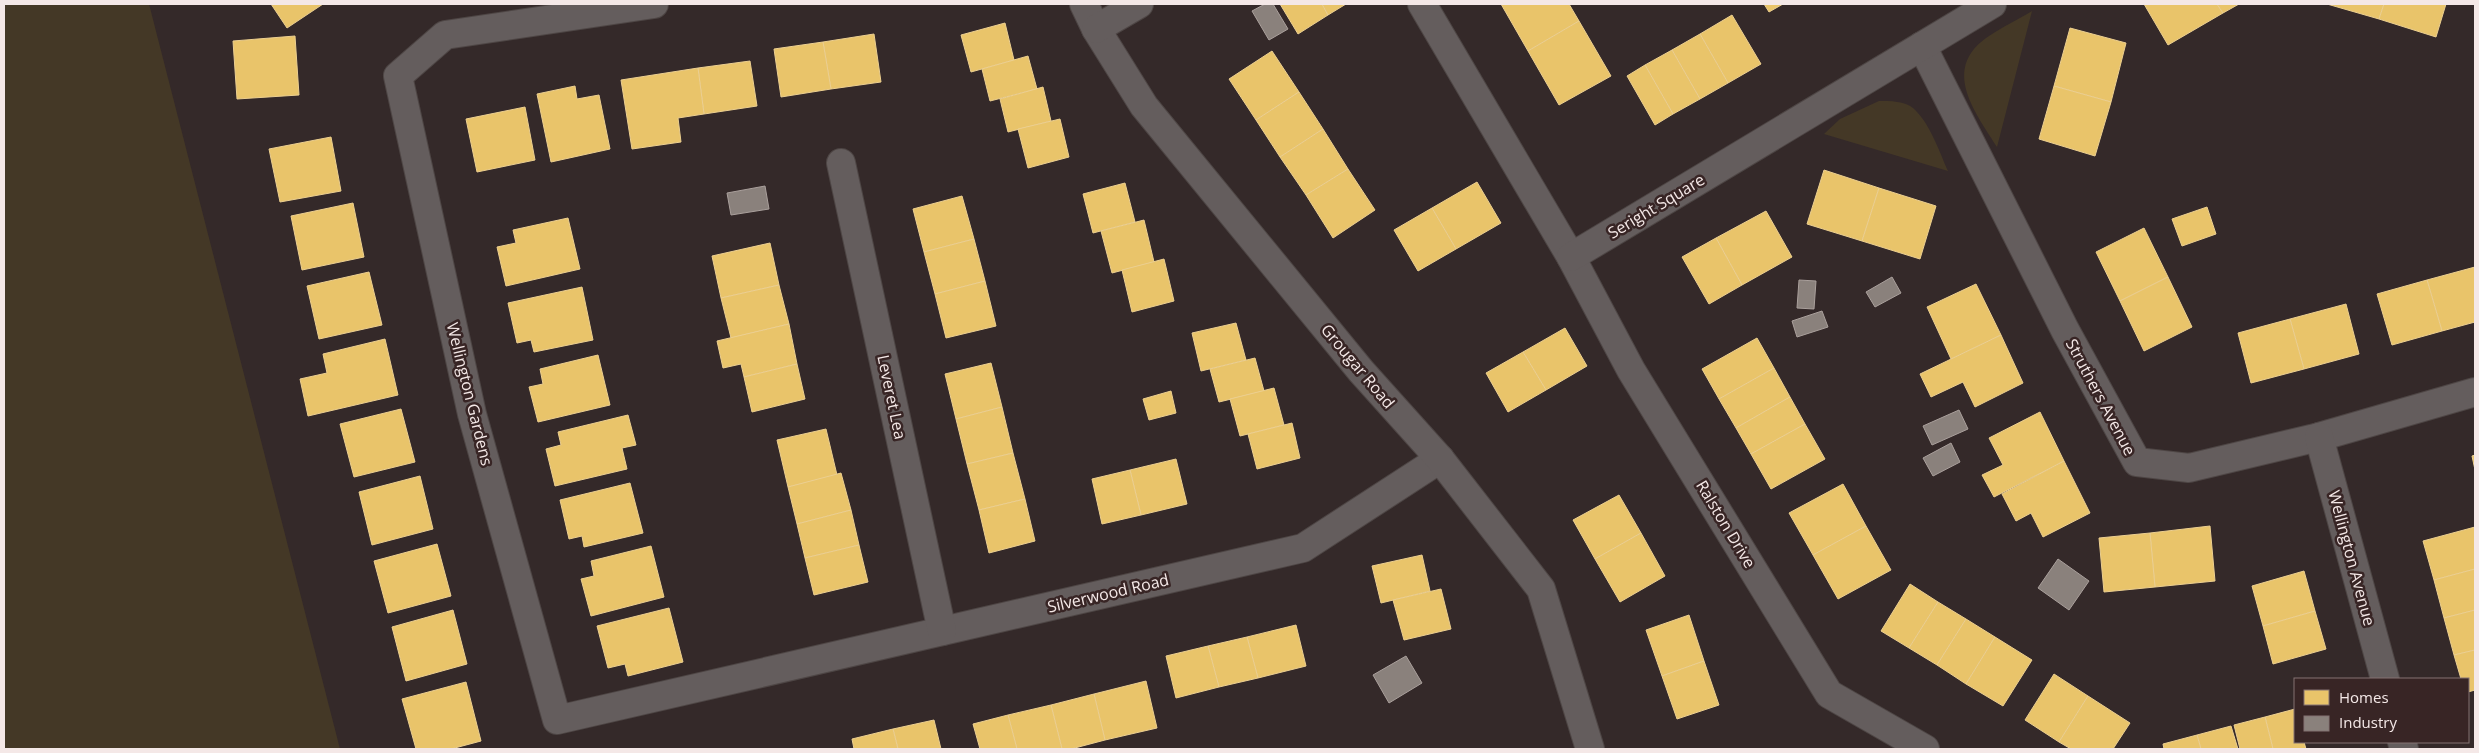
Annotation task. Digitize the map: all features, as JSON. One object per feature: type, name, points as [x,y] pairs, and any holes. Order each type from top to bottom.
[{"type":"street","name":"Wellington Gardens","points":[[654,4],[445,35],[398,76],[472,414],[557,720],[754,674]]},
{"type":"street","name":"Grougar Road","points":[[1084,4],[1096,29],[1144,106],[1361,371],[1440,460],[1541,589],[1590,749]]},
{"type":"street","points":[[1096,29],[1139,4]]},
{"type":"street","points":[[1422,4],[1571,257]]},
{"type":"street","name":"Seright Square","points":[[1571,257],[1992,4]]},
{"type":"street","name":"Struthers Avenue","points":[[1922,46],[2065,330],[2137,462],[2189,468],[2320,437],[2475,392]]},
{"type":"street","name":"Leveret Lea","points":[[841,163],[942,631]]},
{"type":"street","name":"Ralston Drive","points":[[1571,257],[1631,370],[1829,694],[1925,749]]},
{"type":"street","name":"Wellington Avenue","points":[[2320,437],[2385,678]]},
{"type":"street","name":"Silverwood Road","points":[[754,674],[1303,548],[1440,460]]},
{"type":"shaded area","points":[[4,4],[149,4],[340,749],[4,749]]},
{"type":"shaded area","points":[[2032,11],[1997,147],[1969,99],[1964,73],[1967,61],[1974,49],[1985,39]]},
{"type":"shaded area","points":[[1879,101],[1902,103],[1910,106],[1919,114],[1929,129],[1948,171],[1824,134],[1840,119]]},
{"type":"building: Homes","points":[[271,4],[323,4],[287,28]]},
{"type":"building: Homes","points":[[1280,4],[1322,4],[1328,15],[1298,34]]},
{"type":"building: Homes","points":[[1322,4],[1346,4],[1328,15]]},
{"type":"building: Homes","points":[[1501,4],[1569,4],[1579,21],[1528,51]]},
{"type":"building: Homes","points":[[1764,4],[1783,4],[1769,12]]},
{"type":"building: Homes","points":[[2144,4],[2217,4],[2223,13],[2168,45]]},
{"type":"building: Homes","points":[[2217,4],[2239,4],[2223,13]]},
{"type":"building: Homes","points":[[2327,4],[2384,4],[2379,19]]},
{"type":"building: Homes","points":[[2384,4],[2446,4],[2436,37],[2379,19]]},
{"type":"building: Homes","points":[[1732,15],[1761,64],[1728,83],[1700,34]]},
{"type":"building: Homes","points":[[1579,21],[1611,76],[1559,105],[1528,51]]},
{"type":"building: Homes","points":[[1005,23],[1014,60],[971,72],[961,35]]},
{"type":"building: Homes","points":[[2070,28],[2126,43],[2111,102],[2054,86]]},
{"type":"building: Homes","points":[[874,34],[881,82],[831,89],[823,42]]},
{"type":"building: Homes","points":[[1700,34],[1728,83],[1700,99],[1672,50]]},
{"type":"building: Homes","points":[[295,36],[299,95],[237,99],[233,41]]},
{"type":"building: Homes","points":[[823,42],[831,89],[781,97],[774,49]]},
{"type":"building: Homes","points":[[1672,50],[1700,99],[1673,114],[1645,65]]},
{"type":"building: Homes","points":[[1272,51],[1299,92],[1256,120],[1229,79]]},
{"type":"building: Homes","points":[[1028,56],[1037,89],[990,101],[982,69]]},
{"type":"building: Homes","points":[[750,61],[757,106],[704,114],[698,68]]},
{"type":"building: Homes","points":[[1645,65],[1673,114],[1655,125],[1627,76]]},
{"type":"building: Homes","points":[[698,68],[704,114],[678,118],[681,142],[632,149],[621,80]]},
{"type":"building: Homes","points":[[575,86],[577,99],[599,95],[610,149],[551,162],[537,94]]},
{"type":"building: Homes","points":[[2054,86],[2111,102],[2095,156],[2039,139]]},
{"type":"building: Homes","points":[[1043,87],[1051,121],[1008,132],[1000,99]]},
{"type":"building: Homes","points":[[1299,92],[1323,129],[1280,157],[1256,120]]},
{"type":"building: Homes","points":[[525,107],[535,160],[477,172],[466,119]]},
{"type":"building: Homes","points":[[1060,119],[1069,157],[1028,168],[1018,129]]},
{"type":"building: Homes","points":[[1323,129],[1348,169],[1306,195],[1280,157]]},
{"type":"building: Homes","points":[[331,137],[341,191],[280,202],[269,149]]},
{"type":"building: Homes","points":[[1348,169],[1375,210],[1333,238],[1306,195]]},
{"type":"building: Homes","points":[[1824,170],[1879,188],[1862,241],[1807,224]]},
{"type":"building: Homes","points":[[1477,182],[1501,223],[1456,249],[1432,208]]},
{"type":"building: Homes","points":[[1125,183],[1135,222],[1093,233],[1083,194]]},
{"type":"building: Homes","points":[[1879,188],[1936,206],[1920,259],[1862,241]]},
{"type":"building: Homes","points":[[962,196],[974,239],[924,252],[913,209]]},
{"type":"building: Homes","points":[[353,203],[364,257],[302,270],[291,216]]},
{"type":"building: Homes","points":[[2207,207],[2216,234],[2182,246],[2172,219]]},
{"type":"building: Homes","points":[[1432,208],[1456,249],[1418,271],[1394,230]]},
{"type":"building: Homes","points":[[1766,211],[1792,257],[1742,285],[1716,238]]},
{"type":"building: Homes","points":[[568,218],[580,269],[506,286],[497,247],[516,243],[513,230]]},
{"type":"building: Homes","points":[[1144,220],[1154,262],[1112,273],[1101,231]]},
{"type":"building: Homes","points":[[2144,228],[2168,277],[2120,301],[2096,252]]},
{"type":"building: Homes","points":[[1716,238],[1742,285],[1709,304],[1682,257]]},
{"type":"building: Homes","points":[[974,239],[985,281],[935,294],[924,252]]},
{"type":"building: Homes","points":[[770,243],[779,285],[721,298],[712,256]]},
{"type":"building: Homes","points":[[1164,259],[1174,301],[1132,312],[1122,270]]},
{"type":"building: Homes","points":[[2475,267],[2475,322],[2442,331],[2427,280]]},
{"type":"building: Homes","points":[[369,272],[382,325],[319,339],[307,286]]},
{"type":"building: Homes","points":[[2168,277],[2192,327],[2144,351],[2120,301]]},
{"type":"building: Homes","points":[[2427,280],[2442,331],[2392,345],[2377,294]]},
{"type":"building: Homes","points":[[985,281],[996,326],[946,338],[935,294]]},
{"type":"building: Homes","points":[[1976,284],[2001,335],[1951,359],[1927,307]]},
{"type":"building: Homes","points":[[779,285],[789,324],[731,338],[721,298]]},
{"type":"building: Homes","points":[[582,287],[593,340],[534,352],[531,340],[517,343],[508,303]]},
{"type":"building: Homes","points":[[2346,304],[2359,354],[2304,369],[2290,319]]},
{"type":"building: Homes","points":[[2290,319],[2304,369],[2251,383],[2238,333]]},
{"type":"building: Homes","points":[[1236,323],[1246,360],[1201,371],[1192,333]]},
{"type":"building: Homes","points":[[789,324],[797,364],[744,377],[741,364],[723,368],[717,341]]},
{"type":"building: Homes","points":[[1565,328],[1587,366],[1546,390],[1523,352]]},
{"type":"building: Homes","points":[[2001,335],[2023,383],[1975,407],[1963,382],[1931,397],[1920,374]]},
{"type":"building: Homes","points":[[1757,338],[1774,368],[1719,399],[1702,369]]},
{"type":"building: Homes","points":[[385,339],[398,395],[308,416],[300,379],[327,373],[323,354]]},
{"type":"building: Homes","points":[[1523,352],[1546,390],[1508,412],[1486,373]]},
{"type":"building: Homes","points":[[598,355],[610,405],[538,422],[529,387],[543,384],[540,369]]},
{"type":"building: Homes","points":[[1255,358],[1264,391],[1219,402],[1210,369]]},
{"type":"building: Homes","points":[[991,363],[1002,407],[956,419],[945,374]]},
{"type":"building: Homes","points":[[797,364],[805,399],[752,412],[744,377]]},
{"type":"building: Homes","points":[[1774,368],[1790,397],[1736,428],[1719,399]]},
{"type":"building: Homes","points":[[1274,388],[1284,425],[1240,436],[1230,399]]},
{"type":"building: Homes","points":[[1171,391],[1176,413],[1149,420],[1143,399]]},
{"type":"building: Homes","points":[[1790,397],[1805,424],[1751,454],[1736,428]]},
{"type":"building: Homes","points":[[1002,407],[1013,453],[967,464],[956,419]]},
{"type":"building: Homes","points":[[401,409],[415,462],[354,477],[340,424]]},
{"type":"building: Homes","points":[[2040,412],[2064,461],[1994,497],[1982,475],[2003,465],[1989,438]]},
{"type":"building: Homes","points":[[628,415],[636,445],[622,448],[627,469],[555,486],[546,449],[561,445],[558,432]]},
{"type":"building: Homes","points":[[1292,423],[1300,458],[1257,469],[1248,434]]},
{"type":"building: Homes","points":[[1805,424],[1825,459],[1771,489],[1751,454]]},
{"type":"building: Homes","points":[[826,429],[837,475],[788,487],[777,440]]},
{"type":"building: Homes","points":[[1013,453],[1025,499],[979,510],[967,464]]},
{"type":"building: Homes","points":[[2475,455],[2475,470],[2472,456]]},
{"type":"building: Homes","points":[[1176,459],[1187,504],[1141,515],[1130,470]]},
{"type":"building: Homes","points":[[2064,461],[2090,513],[2043,537],[2031,513],[2016,521],[2002,494]]},
{"type":"building: Homes","points":[[1130,470],[1141,515],[1102,524],[1092,479]]},
{"type":"building: Homes","points":[[841,473],[851,510],[797,524],[788,487]]},
{"type":"building: Homes","points":[[420,476],[433,529],[372,545],[359,492]]},
{"type":"building: Homes","points":[[630,483],[643,533],[584,547],[582,536],[569,539],[560,500]]},
{"type":"building: Homes","points":[[1843,484],[1866,526],[1813,555],[1789,513]]},
{"type":"building: Homes","points":[[1619,495],[1641,533],[1595,559],[1573,520]]},
{"type":"building: Homes","points":[[1025,499],[1035,541],[989,553],[979,510]]},
{"type":"building: Homes","points":[[851,510],[859,545],[805,558],[797,524]]},
{"type":"building: Homes","points":[[1866,526],[1891,570],[1838,599],[1813,555]]},
{"type":"building: Homes","points":[[2210,526],[2215,581],[2155,587],[2150,533]]},
{"type":"building: Homes","points":[[2475,527],[2475,569],[2434,580],[2423,541]]},
{"type":"building: Homes","points":[[1641,533],[1665,576],[1620,602],[1595,559]]},
{"type":"building: Homes","points":[[2150,533],[2155,587],[2104,592],[2099,538]]},
{"type":"building: Homes","points":[[437,544],[451,596],[388,613],[374,561]]},
{"type":"building: Homes","points":[[859,545],[868,582],[814,595],[805,558]]},
{"type":"building: Homes","points":[[651,546],[664,597],[591,616],[581,579],[594,576],[591,561]]},
{"type":"building: Homes","points":[[1422,555],[1430,591],[1381,603],[1372,566]]},
{"type":"building: Homes","points":[[2475,569],[2475,610],[2444,618],[2434,580]]},
{"type":"building: Homes","points":[[2304,571],[2315,611],[2263,626],[2252,586]]},
{"type":"building: Homes","points":[[1910,584],[1938,602],[1909,648],[1881,631]]},
{"type":"building: Homes","points":[[1441,589],[1451,629],[1404,640],[1393,600]]},
{"type":"building: Homes","points":[[1938,602],[1966,619],[1937,665],[1909,648]]},
{"type":"building: Homes","points":[[669,608],[683,662],[628,676],[625,664],[608,668],[597,626]]},
{"type":"building: Homes","points":[[453,610],[467,664],[406,681],[392,627]]},
{"type":"building: Homes","points":[[2475,610],[2475,650],[2454,655],[2444,618]]},
{"type":"building: Homes","points":[[2315,611],[2326,649],[2273,664],[2263,626]]},
{"type":"building: Homes","points":[[1689,615],[1704,661],[1662,676],[1646,630]]},
{"type":"building: Homes","points":[[1966,619],[1995,637],[1966,684],[1937,665]]},
{"type":"building: Homes","points":[[1296,625],[1306,666],[1258,678],[1247,637]]},
{"type":"building: Homes","points":[[1247,637],[1258,678],[1219,687],[1208,646]]},
{"type":"building: Homes","points":[[1995,637],[2032,660],[2003,706],[1966,684]]},
{"type":"building: Homes","points":[[1208,646],[1219,687],[1176,698],[1166,656]]},
{"type":"building: Homes","points":[[2475,650],[2475,690],[2469,692],[2469,678],[2461,678],[2454,655]]},
{"type":"building: Homes","points":[[1704,661],[1719,705],[1677,719],[1662,676]]},
{"type":"building: Homes","points":[[2054,674],[2088,696],[2059,742],[2025,720]]},
{"type":"building: Homes","points":[[1146,681],[1157,728],[1105,740],[1094,694]]},
{"type":"building: Homes","points":[[466,682],[481,741],[451,749],[416,749],[402,699]]},
{"type":"building: Homes","points":[[1094,694],[1105,740],[1071,749],[1062,749],[1051,705]]},
{"type":"building: Homes","points":[[2088,696],[2130,723],[2113,749],[2071,749],[2059,742]]},
{"type":"building: Homes","points":[[1051,705],[1062,749],[1017,749],[1008,715]]},
{"type":"building: Homes","points":[[2294,709],[2294,743],[2304,743],[2306,749],[2273,749],[2265,717]]},
{"type":"building: Homes","points":[[1008,715],[1017,749],[980,749],[973,724]]},
{"type":"building: Homes","points":[[2265,717],[2273,749],[2240,749],[2234,725]]},
{"type":"building: Homes","points":[[934,720],[941,749],[898,749],[893,729]]},
{"type":"building: Homes","points":[[2231,726],[2238,749],[2201,749],[2197,735]]},
{"type":"building: Homes","points":[[893,729],[898,749],[854,749],[852,739]]},
{"type":"building: Homes","points":[[2197,735],[2201,749],[2164,749],[2163,744]]},
{"type":"building: Industry","points":[[1265,4],[1273,4],[1288,29],[1269,40],[1252,11]]},
{"type":"building: Industry","points":[[765,186],[769,209],[731,215],[727,193]]},
{"type":"building: Industry","points":[[1892,277],[1901,293],[1875,307],[1866,292]]},
{"type":"building: Industry","points":[[1799,280],[1816,281],[1814,309],[1797,308]]},
{"type":"building: Industry","points":[[1822,311],[1828,327],[1797,337],[1792,321]]},
{"type":"building: Industry","points":[[1959,410],[1968,429],[1932,445],[1923,426]]},
{"type":"building: Industry","points":[[1951,443],[1960,462],[1933,476],[1923,458]]},
{"type":"building: Industry","points":[[2058,559],[2089,581],[2069,610],[2038,588]]},
{"type":"building: Industry","points":[[1406,656],[1422,683],[1389,703],[1373,675]]}]
